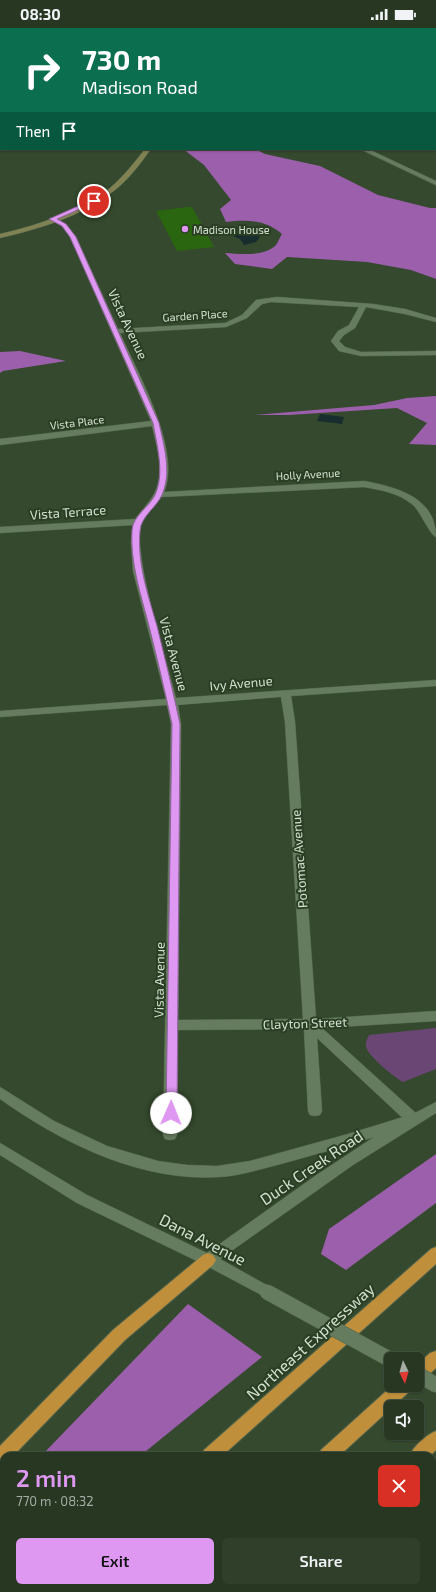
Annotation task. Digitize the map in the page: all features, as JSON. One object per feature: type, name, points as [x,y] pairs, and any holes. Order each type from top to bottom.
[{"type":"highway","name":"Northeast Expressway","points":[[214,1452],[436,1254]]},
{"type":"highway","points":[[6,1452],[119,1335],[208,1260]]},
{"type":"highway","points":[[424,1368],[436,1358]]},
{"type":"highway","points":[[331,1452],[397,1392]]},
{"type":"highway","points":[[422,1452],[436,1439]]},
{"type":"main road","points":[[0,236],[84,207],[111,190],[147,150]]},
{"type":"main road","points":[[0,240],[9,234]]},
{"type":"street","points":[[365,150],[436,183]]},
{"type":"street","name":"Vista Avenue","points":[[52,219],[64,225],[73,237],[156,423],[163,456],[163,474],[158,495],[138,522],[136,530],[138,571],[172,702],[176,724],[173,1025],[170,1135]]},
{"type":"street","name":"Garden Place","points":[[116,331],[226,325],[238,322],[252,312],[259,302],[267,300],[318,301],[363,306],[412,314],[436,320]]},
{"type":"street","points":[[363,306],[352,326],[341,332],[335,341],[342,349],[361,354],[411,352],[436,353]]},
{"type":"street","name":"Vista Place","points":[[0,442],[156,423]]},
{"type":"street","name":"Holly Avenue","points":[[158,495],[351,483],[370,485],[399,493],[417,503],[426,513],[436,534]]},
{"type":"street","name":"Vista Terrace","points":[[0,530],[138,522]]},
{"type":"street","name":"Ivy Avenue","points":[[0,714],[436,683]]},
{"type":"street","name":"Potomac Avenue","points":[[285,693],[290,722],[315,1111]]},
{"type":"street","name":"Clayton Street","points":[[173,1025],[310,1024],[436,1016]]},
{"type":"street","points":[[0,1092],[58,1129],[105,1151],[134,1162],[165,1169],[219,1172],[265,1162],[354,1139],[413,1119],[310,1024]]},
{"type":"street","name":"Duck Creek Road","points":[[208,1260],[329,1174],[413,1119],[436,1106]]},
{"type":"street","name":"Dana Avenue","points":[[0,1148],[82,1199],[208,1260],[384,1356]]},
{"type":"street","points":[[424,1378],[436,1385]]},
{"type":"shaded area","points":[[184,150],[257,150],[265,154],[320,166],[378,195],[430,208],[436,208],[436,279],[411,270],[367,262],[287,257],[272,269],[235,264],[225,253],[252,254],[271,249],[276,245],[282,234],[276,229],[262,223],[248,221],[226,222],[220,209],[231,200],[204,165]]},
{"type":"shaded area","points":[[20,351],[66,361],[3,371],[0,373],[0,352]]},
{"type":"shaded area","points":[[436,396],[436,445],[409,444],[427,423],[397,408],[289,415],[254,415],[374,405],[407,398]]},
{"type":"shaded area","points":[[436,1028],[436,1069],[403,1082],[377,1061],[366,1047],[366,1042],[369,1035]]},
{"type":"shaded area","points":[[436,1154],[436,1203],[346,1270],[321,1254],[329,1229]]},
{"type":"shaded area","points":[[188,1304],[262,1357],[145,1452],[45,1452]]},
{"type":"water","points":[[253,230],[260,237],[256,242],[244,245],[240,239],[233,236],[236,233],[248,236],[245,233]]},
{"type":"water","points":[[320,414],[344,417],[342,424],[317,421]]},
{"type":"building","name":"Madison House","points":[[192,207],[214,247],[177,251],[156,211]]},
{"type":"place","name":"Madison House","points":[[185,229]]},
{"type":"route","points":[[94,201],[84,207],[52,219],[68,228],[73,237],[125,350],[156,423],[163,456],[162,486],[158,495],[138,522],[136,530],[136,543],[138,571],[157,640],[176,724],[176,835],[171,1113]]}]
